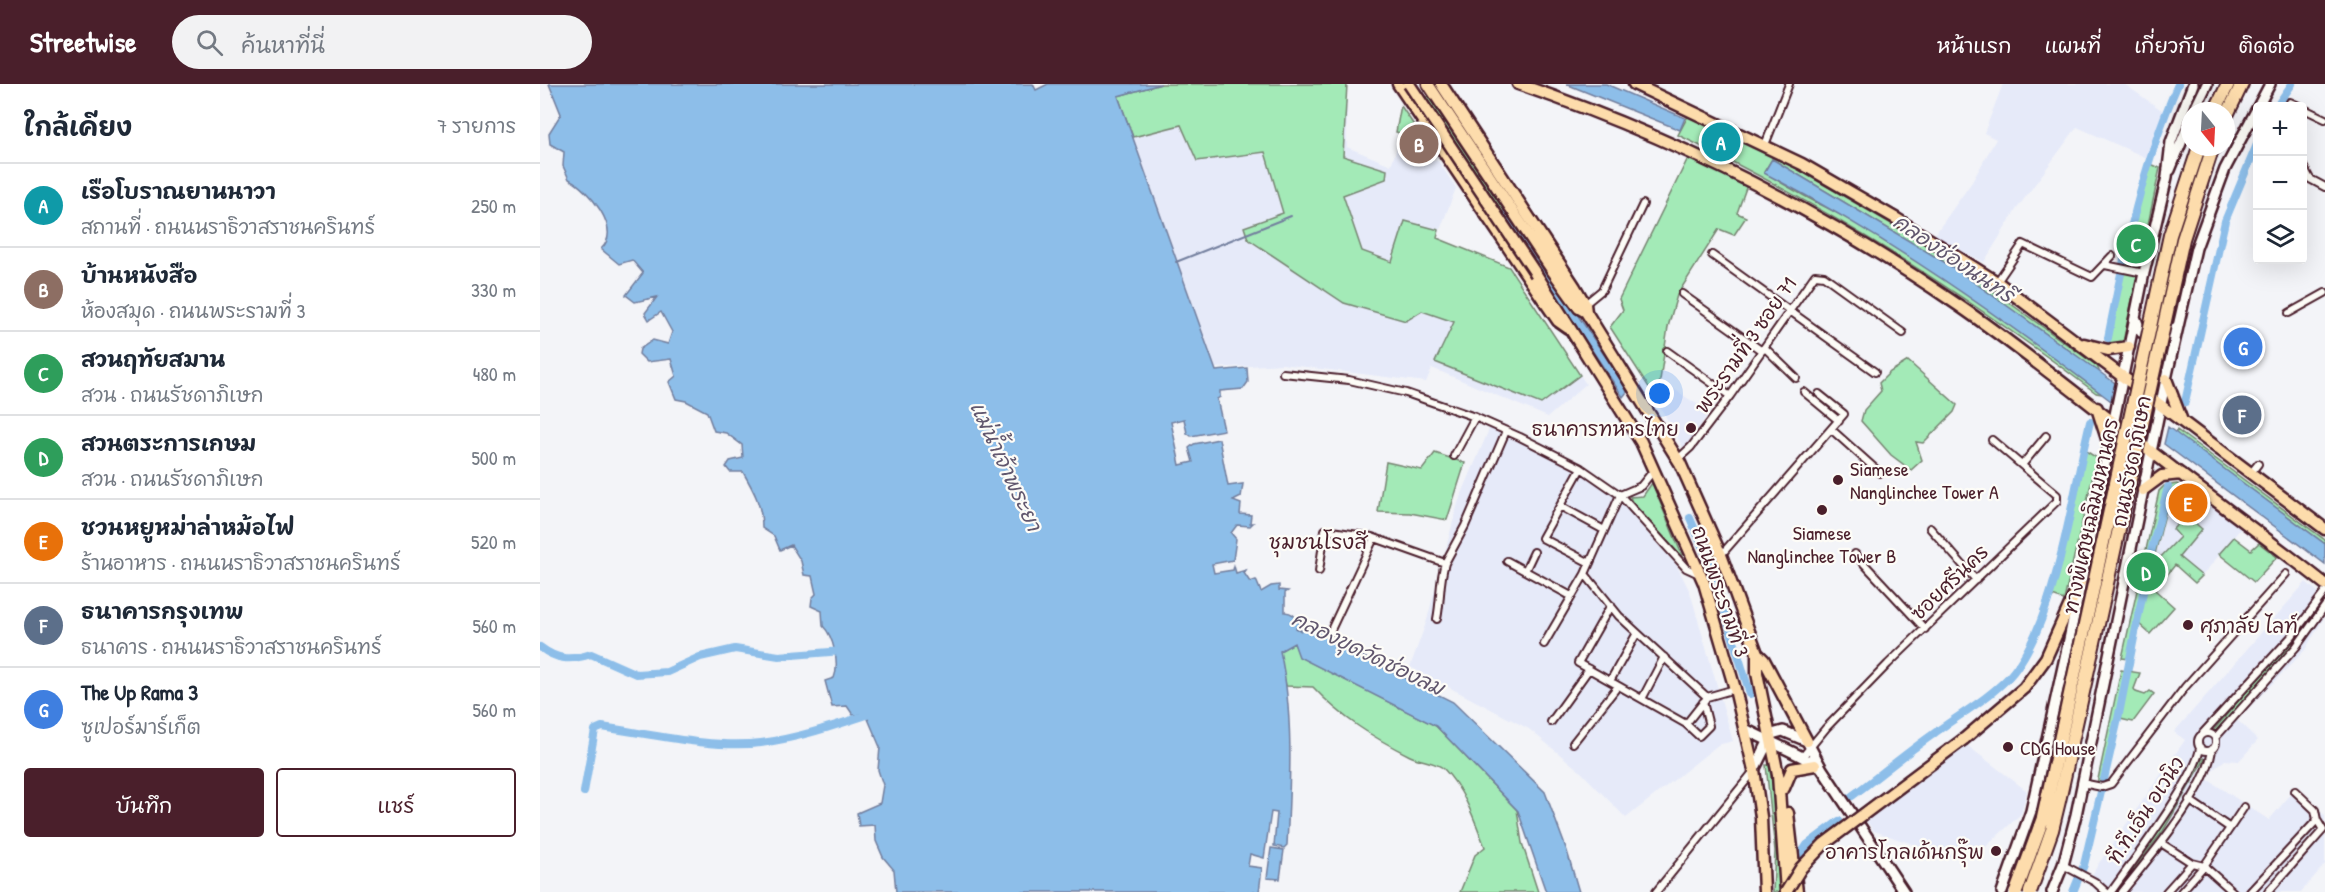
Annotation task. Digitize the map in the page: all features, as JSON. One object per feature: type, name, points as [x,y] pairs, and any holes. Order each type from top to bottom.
[{"type":"highway","points":[[2219,102],[2228,84]]},
{"type":"highway","points":[[2233,102],[2242,84]]},
{"type":"highway","name":"ทางพิเศษเฉลิมมหานคร","points":[[2016,892],[2030,860],[2050,789],[2170,235],[2196,156]]},
{"type":"highway","name":"ทางพิเศษเฉลิมมหานคร","points":[[2030,892],[2052,830],[2062,791],[2183,239],[2210,156]]},
{"type":"main road","name":"ถนนพระรามที่ 3","points":[[1398,84],[1558,321],[1568,328]]},
{"type":"main road","name":"ถนนพระรามที่ 3","points":[[1409,84],[1565,318],[1568,328],[1607,386],[1654,469],[1699,574],[1735,688],[1754,770],[1761,817],[1764,892]]},
{"type":"main road","points":[[1412,104],[1413,92],[1422,84]]},
{"type":"main road","name":"ถนนพระรามที่ 3","points":[[1428,84],[1552,270],[1579,308],[1585,308]]},
{"type":"main road","name":"ถนนพระรามที่ 3","points":[[1441,84],[1585,308],[1678,459],[1721,555],[1757,653],[1757,673],[1778,775],[1786,892]]},
{"type":"main road","points":[[1518,84],[1592,110],[1681,147],[1779,197],[1884,258],[1959,305],[2115,421],[2325,584]]},
{"type":"main road","points":[[1634,84],[1765,145],[1868,202],[1997,282],[2183,424],[2255,468],[2325,529]]},
{"type":"main road","name":"ถนนรัชดาภิเษก","points":[[2002,892],[2025,831],[2039,772],[2070,635],[2144,273],[2167,177],[2171,142],[2193,84]]},
{"type":"main road","points":[[2198,102],[2206,84]]},
{"type":"main road","name":"ถนนรัชดาภิเษก","points":[[2261,102],[2270,84]]},
{"type":"main road","name":"ถนนรัชดาภิเษก","points":[[2053,892],[2063,865],[2082,783],[2160,406],[2192,264],[2206,216],[2225,169],[2253,118]]},
{"type":"main road","name":"ถนนรัชดาภิเษก","points":[[2167,177],[2181,142]]},
{"type":"main road","points":[[2136,311],[2138,328],[2152,338],[2171,334],[2180,321]]},
{"type":"main road","points":[[2081,344],[2108,350],[2129,347]]},
{"type":"main road","points":[[2166,380],[2183,424]]},
{"type":"main road","points":[[2097,408],[2109,445]]},
{"type":"main road","points":[[2143,490],[2162,476],[2181,474]]},
{"type":"main road","points":[[1786,892],[1801,868],[1824,844],[1965,739],[2024,688],[2059,632],[2079,582]]},
{"type":"main road","points":[[1757,653],[1764,660],[1819,767],[1905,892]]},
{"type":"main road","points":[[1745,729],[1803,756],[1819,767]]},
{"type":"main road","points":[[1754,770],[1771,740],[1782,731],[1809,744]]},
{"type":"main road","points":[[1784,788],[1792,769],[1819,767]]},
{"type":"main road","points":[[2039,772],[2082,783]]},
{"type":"main road","name":"ถนนพระรามที่ 3","points":[[1778,775],[1784,788],[1797,892]]},
{"type":"street","points":[[1765,145],[1789,84]]},
{"type":"street","points":[[2307,110],[2325,119]]},
{"type":"street","points":[[2307,173],[2310,179],[2325,187]]},
{"type":"street","points":[[1585,308],[1602,290],[1643,204]]},
{"type":"street","points":[[1997,282],[2023,244],[2092,278],[2112,256]]},
{"type":"street","points":[[1712,255],[1875,372]]},
{"type":"street","points":[[2105,265],[2144,273]]},
{"type":"street","name":"พระรามที่ 3 ซอย 71","points":[[1678,459],[1691,447],[1730,396],[1815,275],[1819,274],[1903,333]]},
{"type":"street","points":[[2289,314],[2325,293]]},
{"type":"street","points":[[1682,294],[1763,350],[1796,378]]},
{"type":"street","points":[[1667,351],[1730,396]]},
{"type":"street","points":[[1283,373],[1349,380],[1384,388],[1475,417],[1506,431],[1581,468],[1620,495],[1686,568],[1699,574]]},
{"type":"street","points":[[1804,392],[1839,421]]},
{"type":"street","points":[[1721,555],[1844,414],[1819,394]]},
{"type":"street","points":[[1454,456],[1475,417]]},
{"type":"street","points":[[1832,430],[1880,473]]},
{"type":"street","points":[[1437,619],[1439,584],[1445,563],[1465,526],[1506,431]]},
{"type":"street","points":[[2022,465],[2046,436]]},
{"type":"street","name":"ซอยศรีนคร","points":[[1803,756],[1809,744],[2057,501],[2057,495],[1992,440]]},
{"type":"street","points":[[1581,468],[1542,538],[1590,564]]},
{"type":"street","points":[[1544,645],[1570,596],[1585,574],[1620,495],[1641,486],[1654,469]]},
{"type":"street","points":[[1560,506],[1604,530]]},
{"type":"street","points":[[1929,528],[1976,579]]},
{"type":"street","points":[[1319,571],[1325,530],[1374,538],[1445,563]]},
{"type":"street","points":[[1330,632],[1374,538]]},
{"type":"street","points":[[1525,571],[1534,552]]},
{"type":"street","points":[[1855,554],[1925,629]]},
{"type":"street","points":[[1507,561],[1570,596]]},
{"type":"street","points":[[1585,574],[1637,633],[1664,657],[1705,700],[1709,726],[1706,731],[1697,735],[1686,724],[1578,663],[1611,605]]},
{"type":"street","points":[[2082,783],[2100,787],[2113,782],[2185,687],[2286,574]]},
{"type":"street","name":"ที.ที.เอ็น อเวนิว","points":[[2063,865],[2111,891],[2151,836],[2192,770],[2200,747],[2198,739],[2292,636],[2325,592]]},
{"type":"street","name":"ที.ที.เอ็น อเวนิว","points":[[2122,892],[2161,843],[2204,777],[2216,743],[2215,738],[2296,647],[2325,606]]},
{"type":"street","points":[[1610,681],[1637,633]]},
{"type":"street","points":[[1641,699],[1664,657]]},
{"type":"street","points":[[1551,722],[1589,669]]},
{"type":"street","points":[[1573,743],[1618,686]]},
{"type":"street","points":[[1686,724],[1705,700],[1735,688]]},
{"type":"street","points":[[2204,734],[2211,734],[2215,738]]},
{"type":"street","name":"ที.ที.เอ็น อเวนิว","points":[[2200,747],[2205,750],[2212,749]]},
{"type":"street","points":[[1656,892],[1754,770]]},
{"type":"street","points":[[2268,892],[2323,830],[2323,826],[2317,820],[2315,810],[2295,791]]},
{"type":"street","name":"ที.ที.เอ็น อเวนิว","points":[[2189,800],[2230,828]]},
{"type":"street","points":[[2181,892],[2204,866],[2244,807]]},
{"type":"street","points":[[2250,892],[2317,820]]},
{"type":"street","name":"ที.ที.เอ็น อเวนิว","points":[[2161,843],[2192,862],[2204,866],[2233,892]]},
{"type":"street","points":[[2293,844],[2304,851]]},
{"type":"street","points":[[2166,892],[2192,862]]},
{"type":"street","points":[[2269,871],[2279,879]]},
{"type":"shaded area","points":[[1161,84],[1347,84],[1347,147],[1391,165],[1397,148],[1438,161],[1456,188],[1437,238],[1509,267],[1586,384],[1548,417],[1432,368],[1426,382],[1282,364],[1215,368],[1118,96]]},
{"type":"shaded area","points":[[2003,84],[2124,84],[2163,111],[2147,158],[2077,127],[2016,210],[1984,262],[1933,237],[1972,182],[1996,139],[1984,133]]},
{"type":"shaded area","points":[[1666,384],[1709,412],[1684,449],[1650,389]]},
{"type":"shaded area","points":[[1490,427],[1571,467],[1609,490],[1677,566],[1690,592],[1733,741],[1718,745],[1626,818],[1580,771],[1529,729],[1410,667],[1427,620],[1458,503]]},
{"type":"shaded area","points":[[2183,482],[2241,528],[2202,576],[2179,557],[2180,537],[2152,568],[2169,498]]},
{"type":"shaded area","points":[[2306,582],[2325,598],[2325,616],[2305,650],[2237,720],[2258,740],[2239,761],[2225,760],[2209,773],[2207,779],[2269,820],[2296,788],[2325,816],[2325,864],[2301,892],[2097,892],[2088,882],[2099,863],[2185,740],[2174,732]]},
{"type":"shaded area","points":[[1964,743],[2027,791],[2021,814],[1978,854],[1961,846],[1951,857],[1874,831],[1864,818]]},
{"type":"green space","points":[[1161,84],[1347,84],[1343,156],[1387,170],[1386,179],[1343,195],[1362,251],[1392,262],[1405,221],[1439,230],[1437,238],[1509,267],[1580,375],[1541,404],[1435,362],[1454,322],[1422,311],[1406,321],[1344,303],[1248,239],[1244,227],[1283,213],[1265,152],[1197,161],[1181,125],[1133,137],[1118,96]]},
{"type":"green space","points":[[1430,95],[1509,208],[1501,213],[1419,101]]},
{"type":"green space","points":[[1401,105],[1434,155],[1405,146],[1407,135],[1396,132]]},
{"type":"green space","points":[[1688,116],[1792,166],[1936,250],[2097,366],[2100,373],[1954,268],[1772,159],[1764,172],[1865,229],[1937,274],[2102,394],[2096,393],[1945,286],[1841,221],[1788,191],[1678,135]]},
{"type":"green space","points":[[1689,156],[1747,185],[1737,213],[1746,217],[1734,235],[1719,229],[1677,295],[1668,327],[1659,387],[1650,389],[1610,327],[1623,310],[1619,299]]},
{"type":"green space","points":[[2153,165],[2160,168],[2123,342],[2118,346],[2109,344],[2124,262],[2148,166]]},
{"type":"green space","points":[[1908,361],[1957,405],[1954,412],[1923,443],[1916,442],[1922,460],[1911,470],[1891,455],[1861,421],[1864,410],[1881,391],[1879,383],[1890,372]]},
{"type":"green space","points":[[2177,430],[2325,540],[2325,544],[2175,433]]},
{"type":"green space","points":[[2086,451],[2097,458],[2064,600],[2049,595]]},
{"type":"green space","points":[[1435,453],[1465,463],[1447,520],[1410,513],[1378,512],[1386,462],[1422,470]]},
{"type":"green space","points":[[1652,483],[1682,557],[1632,502],[1630,497],[1643,496]]},
{"type":"green space","points":[[2180,485],[2169,498],[2152,566],[2180,537],[2173,529],[2186,515],[2202,529],[2179,557],[2202,576],[2195,583],[2175,565],[2155,590],[2174,607],[2150,634],[2138,623],[2130,659],[2122,658],[2159,491],[2164,486]]},
{"type":"green space","points":[[2234,537],[2251,550],[2259,543],[2277,557],[2254,582],[2219,554]]},
{"type":"green space","points":[[2312,614],[2315,616],[2291,648],[2217,731],[2212,732]]},
{"type":"green space","points":[[1294,643],[1300,657],[1436,726],[1517,810],[1522,843],[1538,892],[1460,892],[1475,855],[1485,847],[1458,787],[1444,769],[1410,756],[1370,734],[1335,708],[1313,687],[1286,686],[1279,651]]},
{"type":"green space","points":[[2121,670],[2140,673],[2134,689],[2136,692],[2145,695],[2150,691],[2154,694],[2133,722],[2120,719],[2102,785],[2097,784]]},
{"type":"green space","points":[[2203,758],[2205,759],[2163,831],[2118,890],[2117,886],[2148,847]]},
{"type":"green space","points":[[1766,765],[1769,765],[1775,798],[1781,892],[1773,892],[1775,851]]},
{"type":"water","name":"แม่น้ำเจ้าพระยา","points":[[549,84],[1033,84],[1036,90],[1048,84],[1161,84],[1118,96],[1216,371],[1247,368],[1248,382],[1243,389],[1220,391],[1220,397],[1217,399],[1224,430],[1191,436],[1187,433],[1184,419],[1171,422],[1180,465],[1193,462],[1189,448],[1194,444],[1219,439],[1228,486],[1243,484],[1241,497],[1233,501],[1241,504],[1240,514],[1251,515],[1250,523],[1253,523],[1250,526],[1237,525],[1231,533],[1236,539],[1233,560],[1212,564],[1214,573],[1233,570],[1234,566],[1236,573],[1246,570],[1244,573],[1250,582],[1256,580],[1261,592],[1271,586],[1279,585],[1279,590],[1288,591],[1285,593],[1285,612],[1293,615],[1300,624],[1296,628],[1301,631],[1302,625],[1310,629],[1313,624],[1331,633],[1329,638],[1336,643],[1453,702],[1545,792],[1567,851],[1579,892],[1546,892],[1518,811],[1436,726],[1299,657],[1294,643],[1280,651],[1289,723],[1290,773],[1287,845],[1284,848],[1274,846],[1277,813],[1271,812],[1264,858],[1250,854],[1248,866],[1262,868],[1259,892],[896,892],[894,870],[883,857],[876,841],[875,825],[859,826],[857,813],[880,803],[883,785],[878,770],[880,747],[866,714],[853,715],[847,706],[832,707],[825,681],[834,678],[836,658],[830,636],[823,626],[822,611],[811,606],[812,598],[816,594],[812,576],[804,575],[801,561],[791,545],[780,550],[774,536],[762,528],[757,498],[743,472],[730,472],[726,467],[730,461],[743,458],[742,445],[726,433],[714,431],[707,412],[686,401],[676,399],[669,382],[676,376],[671,359],[647,362],[639,354],[640,349],[653,340],[668,344],[672,332],[661,312],[649,320],[645,313],[657,297],[635,302],[626,295],[643,273],[632,260],[619,264],[601,249],[607,241],[606,221],[593,200],[569,179],[563,166],[564,152],[550,144],[549,133],[561,114]]},
{"type":"water","points":[[1566,84],[1606,84],[1685,118],[1680,130]]},
{"type":"water","points":[[1772,159],[1954,268],[2115,383],[2111,401],[1942,279],[1855,224],[1764,173]]},
{"type":"water","points":[[1507,209],[1621,380],[1627,392],[1623,397],[1501,213]]},
{"type":"water","points":[[2168,427],[2325,544],[2325,564],[2164,444]]},
{"type":"water","points":[[1271,848],[1284,850],[1280,879],[1267,878]]},
{"type":"waterway","points":[[2108,338],[2136,209],[2154,146],[2178,84]]},
{"type":"waterway","points":[[2280,102],[2292,84]]},
{"type":"waterway","points":[[2185,402],[2225,221],[2253,154]]},
{"type":"waterway","points":[[1176,262],[1291,216]]},
{"type":"waterway","points":[[1852,796],[1991,693],[2009,677],[2025,654],[2051,592],[2090,422]]},
{"type":"waterway","points":[[2073,892],[2084,865],[2118,719],[2151,552],[2168,487]]},
{"type":"waterway","points":[[1690,518],[1712,569],[1750,694]]},
{"type":"waterway","points":[[540,647],[552,655],[564,658],[577,658],[591,654],[636,674],[667,672],[700,657],[735,649],[779,656],[843,651]]},
{"type":"waterway","points":[[584,792],[595,730],[602,727],[682,740],[743,744],[790,738],[876,712]]},
{"type":"waterway","points":[[1801,854],[1807,845],[1839,821]]},
{"type":"place","name":"เรือโบราณยานนาวา","points":[[1721,142]]},
{"type":"place","name":"บ้านหนังสือ","points":[[1419,144]]},
{"type":"place","name":"สวนฤทัยสมาน","points":[[2136,244]]},
{"type":"place","name":"The Up Rama 3","points":[[2243,347]]},
{"type":"place","name":"ธนาคารกรุงเทพ","points":[[2242,415]]},
{"type":"place","name":"ธนาคารทหารไทย","points":[[1691,428]]},
{"type":"place","name":"Siamese Nanglinchee Tower A","points":[[1838,480]]},
{"type":"place","name":"ชวนหยูหม่าล่าหม้อไฟ","points":[[2188,503]]},
{"type":"place","name":"Siamese Nanglinchee Tower B","points":[[1822,510]]},
{"type":"place","name":"สวนตระการเกษม","points":[[2146,572]]},
{"type":"place","name":"ศุภาลัย ไลท์","points":[[2188,625]]},
{"type":"place","name":"CDG House","points":[[2008,747]]},
{"type":"place","name":"อาคารโกลเด้นกรุ๊พ","points":[[1996,851]]},
{"type":"district","name":"ชุมชนโรงสี","points":[[1318,541]]},
{"type":"water label","name":"คลองช่องนนทรี","points":[[1954,258]]},
{"type":"water label","name":"คลองขุดวัดช่องลม","points":[[1368,653]]}]
